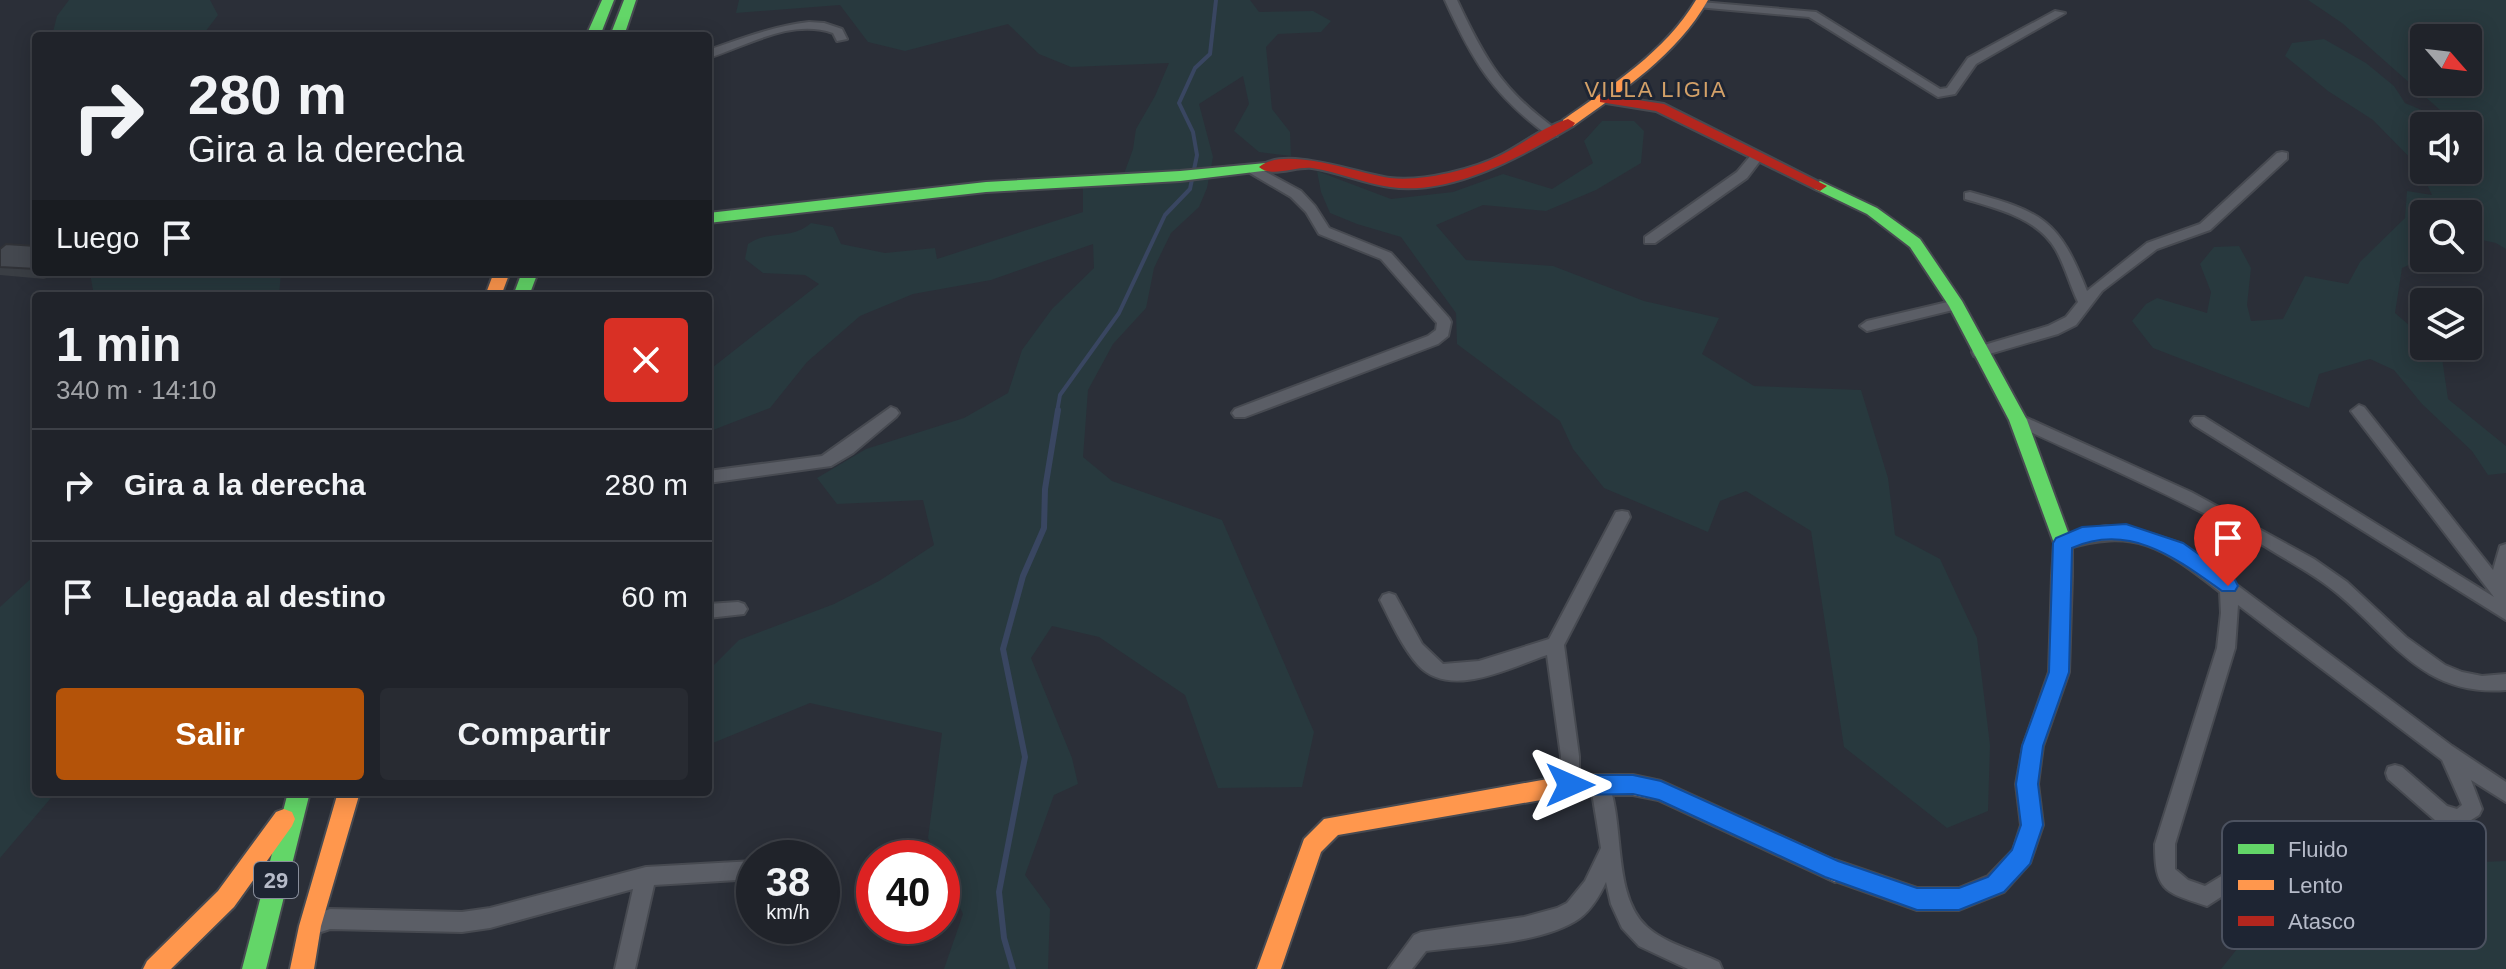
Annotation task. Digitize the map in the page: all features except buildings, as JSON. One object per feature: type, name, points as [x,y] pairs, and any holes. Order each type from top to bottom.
[{"type":"main road","points":[[595,32],[608,0]]},
{"type":"main road","points":[[618,32],[630,0]]},
{"type":"main road","points":[[712,218],[986,187],[1180,176],[1309,163],[1329,164],[1381,182],[1405,184],[1465,173],[1491,164],[1553,133],[1605,99],[1681,32],[1701,2]]},
{"type":"main road","points":[[1269,969],[1312,846],[1332,826],[1570,785],[1633,785],[1661,791],[1833,870],[1917,899],[1959,899],[1996,884],[2022,856],[2032,825],[2027,784],[2033,746],[2059,672],[2063,543],[2018,420],[1956,305],[1915,243],[1872,211],[1659,107],[1605,99]]},
{"type":"main road","points":[[155,969],[221,907],[252,870],[297,796]]},
{"type":"main road","name":"29","points":[[254,969],[298,796]]},
{"type":"main road","name":"29","points":[[302,969],[310,926],[348,796]]},
{"type":"street","points":[[1451,0],[1482,68],[1521,111],[1553,133]]},
{"type":"street","points":[[1701,2],[1812,14],[1938,93],[1951,91],[1972,61],[2059,13]]},
{"type":"street","points":[[712,53],[794,26],[831,27],[838,31],[841,39]]},
{"type":"street","points":[[1979,352],[2053,330],[2071,321],[2097,288],[2152,246],[2205,227],[2282,156]]},
{"type":"street","points":[[1650,240],[1742,175],[1757,157]]},
{"type":"street","points":[[1240,413],[1433,340],[1443,332],[1444,322],[1386,256],[1324,231],[1311,206],[1297,193],[1255,170]]},
{"type":"street","points":[[1970,196],[2013,210],[2044,226],[2059,243],[2085,302]]},
{"type":"street","points":[[1867,326],[1956,305]]},
{"type":"street","points":[[2359,411],[2504,597]]},
{"type":"street","points":[[712,476],[825,462],[847,449],[891,413]]},
{"type":"street","points":[[2018,420],[2242,524],[2329,577],[2403,646],[2461,681],[2488,686],[2506,682]]},
{"type":"street","points":[[2199,421],[2506,613]]},
{"type":"street","points":[[1570,785],[1570,756],[1555,645],[1622,517]]},
{"type":"street","points":[[2063,543],[2082,535],[2126,531],[2176,549],[2445,752],[2506,793]]},
{"type":"street","points":[[2504,597],[2501,564],[2506,551]]},
{"type":"street","points":[[2222,885],[2207,896],[2182,888],[2165,873],[2165,844],[2226,648],[2230,613],[2228,586]]},
{"type":"street","points":[[1389,600],[1422,657],[1439,671],[1457,673],[1555,645]]},
{"type":"street","points":[[712,611],[738,609]]},
{"type":"street","points":[[2395,773],[2442,814],[2460,818],[2472,809],[2468,793],[2445,752]]},
{"type":"street","points":[[1600,786],[1608,808],[1623,913],[1640,934],[1712,969]]},
{"type":"street","points":[[1399,969],[1421,942],[1549,922],[1573,911],[1591,891],[1612,845]]},
{"type":"street","points":[[310,926],[330,919],[462,922],[490,918],[646,876],[736,871]]},
{"type":"street","points":[[625,969],[646,876]]},
{"type":"shaded area","points":[[69,0],[210,0],[218,15],[205,32],[53,32],[57,16]]},
{"type":"shaded area","points":[[739,0],[1250,0],[1259,12],[1313,11],[1331,21],[1321,32],[1278,34],[1266,47],[1272,109],[1290,132],[1291,156],[1259,152],[1234,131],[1249,104],[1243,76],[1199,104],[1213,157],[1207,188],[1199,207],[1171,233],[1154,268],[1146,308],[1113,344],[1088,390],[1083,457],[1112,481],[1222,520],[1314,732],[1302,787],[1218,788],[1185,695],[1099,637],[1052,626],[1031,658],[1072,758],[1078,784],[1054,795],[1025,875],[1050,909],[1048,969],[944,969],[953,944],[960,944],[963,914],[960,907],[960,840],[928,838],[942,733],[810,703],[712,743],[712,667],[739,640],[834,604],[879,581],[934,545],[923,500],[837,504],[817,478],[866,449],[964,418],[1008,393],[1022,350],[1052,309],[1094,268],[1093,244],[991,280],[913,294],[860,316],[807,362],[770,408],[712,430],[712,368],[819,284],[805,275],[763,273],[745,259],[748,244],[765,237],[796,232],[811,223],[833,227],[841,244],[885,253],[935,248],[937,259],[1083,212],[1083,185],[1120,185],[1133,149],[1136,129],[1169,63],[1071,67],[1039,54],[1008,24],[905,51],[868,42],[840,5],[736,13]]},
{"type":"shaded area","points":[[2308,0],[2506,0],[2506,249],[2482,240],[2482,200],[2410,200],[2410,265],[2402,268],[2395,313],[2410,326],[2410,360],[2442,360],[2448,399],[2506,446],[2506,473],[2488,475],[2472,451],[2422,404],[2394,370],[2370,359],[2319,374],[2309,408],[2153,348],[2132,321],[2146,304],[2157,298],[2207,313],[2211,292],[2200,264],[2214,247],[2239,246],[2251,268],[2247,305],[2251,321],[2283,319],[2305,276],[2348,284],[2360,262],[2405,218],[2407,191],[2432,195],[2427,184],[2482,184],[2482,112],[2442,112],[2424,96],[2482,96],[2482,24],[2410,24],[2410,83],[2342,23]]},
{"type":"shaded area","points":[[2324,39],[2366,63],[2394,86],[2405,103],[2426,112],[2410,112],[2410,158],[2373,120],[2328,91],[2285,56],[2292,43]]},
{"type":"shaded area","points":[[1602,121],[1634,121],[1644,131],[1641,163],[1596,190],[1546,211],[1483,205],[1436,225],[1466,260],[1553,266],[1644,301],[1719,318],[1702,354],[1754,386],[1861,390],[1888,478],[1895,535],[1940,559],[1977,638],[1990,745],[1988,811],[1947,828],[1844,747],[1811,531],[1746,491],[1720,501],[1708,532],[1604,488],[1573,449],[1560,421],[1457,344],[1456,313],[1401,237],[1330,213],[1321,192],[1317,171],[1391,199],[1453,192],[1503,174],[1552,189],[1593,163],[1584,141]]},
{"type":"shaded area","points":[[91,276],[281,276],[279,292],[93,292]]},
{"type":"shaded area","points":[[32,578],[32,796],[53,796],[0,858],[0,607]]},
{"type":"shaded area","points":[[2506,861],[2506,969],[2221,969],[2237,949],[2486,949],[2486,862]]},
{"type":"waterway","points":[[1057,412],[1060,395],[1119,313],[1165,215],[1190,189],[1197,155],[1193,132],[1179,103],[1195,68],[1210,54],[1216,0]]},
{"type":"waterway","points":[[1013,969],[1004,938],[999,892],[1025,757],[1003,649],[1023,576],[1044,528],[1045,489],[1058,410]]},
{"type":"traffic: fast","points":[[595,32],[608,0]]},
{"type":"traffic: fast","points":[[618,32],[630,0]]},
{"type":"traffic: fast","points":[[712,218],[986,187],[1180,176],[1266,167]]},
{"type":"traffic: fast","points":[[1820,186],[1872,211],[1915,243],[1956,305],[2018,420],[2063,543],[2062,576]]},
{"type":"traffic: fast","points":[[522,292],[528,276]]},
{"type":"traffic: fast","points":[[254,969],[298,796]]},
{"type":"traffic: slow","points":[[1568,123],[1662,51],[1692,17],[1702,0]]},
{"type":"traffic: slow","points":[[494,292],[500,276]]},
{"type":"traffic: slow","points":[[1269,969],[1312,846],[1332,826],[1570,785],[1633,785],[1661,791],[1835,871]]},
{"type":"traffic: slow","points":[[302,969],[310,926],[348,796]]},
{"type":"traffic: slow","points":[[155,969],[226,899],[284,819]]},
{"type":"traffic: jam","points":[[1605,99],[1659,107],[1820,186]]},
{"type":"traffic: jam","points":[[1266,167],[1309,163],[1392,183],[1439,180],[1505,159],[1568,123]]},
{"type":"traffic: jam","points":[[1835,871],[1917,899],[1959,899],[1996,884],[2022,856],[2032,825],[2027,784],[2033,746],[2059,672],[2062,576]]},
{"type":"district","name":"VILLA LIGIA","points":[[1656,89]]},
{"type":"route","points":[[1570,785],[1633,785],[1661,791],[1833,870],[1917,899],[1959,899],[1996,884],[2022,856],[2032,825],[2027,784],[2033,746],[2059,672],[2063,543],[2082,535],[2126,531],[2176,549],[2228,586]]}]
